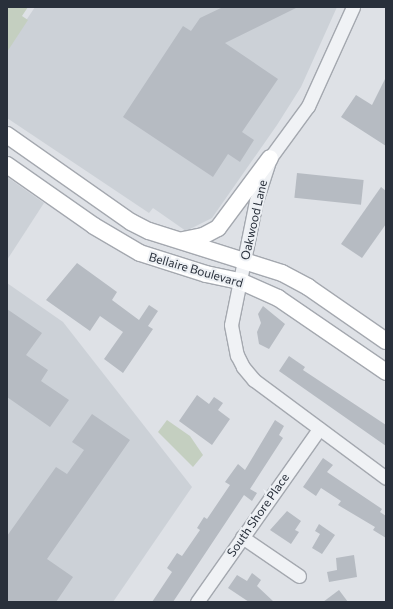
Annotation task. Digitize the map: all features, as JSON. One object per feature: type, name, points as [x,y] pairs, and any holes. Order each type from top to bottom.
[{"type":"main road","name":"Bellaire Boulevard","points":[[7,135],[132,222],[149,231],[246,259],[297,280],[386,341]]},
{"type":"main road","points":[[179,240],[202,236],[218,228],[270,158]]},
{"type":"main road","name":"Bellaire Boulevard","points":[[7,165],[117,241],[149,258],[240,281],[292,306],[386,372]]},
{"type":"main road","points":[[54,198],[69,178]]},
{"type":"street","name":"Oakwood Lane","points":[[353,7],[308,106],[270,158],[256,201],[232,326],[234,343],[243,367],[263,388],[386,478]]},
{"type":"street","name":"South Shore Place","points":[[197,602],[319,429]]},
{"type":"street","points":[[242,537],[299,576]]},
{"type":"shaded area","points":[[35,7],[337,7],[301,87],[277,125],[212,218],[186,231],[153,208],[149,213],[7,118],[7,49]]},
{"type":"shaded area","points":[[7,177],[44,203],[7,260]]},
{"type":"shaded area","points":[[7,283],[63,322],[192,487],[113,602],[7,602]]},
{"type":"green space","points":[[7,7],[28,7],[22,16],[28,20],[7,52]]},
{"type":"green space","points":[[167,420],[190,436],[203,455],[193,467],[158,432]]},
{"type":"building","points":[[223,7],[298,7],[225,43],[278,79],[242,132],[254,140],[240,162],[228,154],[213,177],[123,117],[183,26],[191,31],[200,18]]},
{"type":"building","points":[[386,77],[386,146],[341,117],[356,95],[372,105]]},
{"type":"building","points":[[297,173],[364,180],[361,205],[294,198]]},
{"type":"building","points":[[381,187],[386,191],[386,224],[362,258],[341,244]]},
{"type":"building","points":[[77,263],[117,292],[112,300],[139,320],[149,305],[158,311],[148,326],[153,329],[123,373],[104,359],[123,332],[100,316],[90,331],[46,300]]},
{"type":"building","points":[[263,306],[285,324],[269,349],[259,344],[257,332],[261,323],[258,314]]},
{"type":"building","points":[[7,309],[42,333],[26,355],[48,370],[41,381],[69,400],[50,427],[7,397]]},
{"type":"building","points":[[289,356],[305,367],[303,370],[386,425],[386,446],[279,371]]},
{"type":"building","points":[[197,395],[209,404],[214,397],[223,403],[218,410],[230,419],[212,445],[179,421]]},
{"type":"building","points":[[92,414],[130,440],[47,559],[73,577],[56,602],[7,602],[7,536],[56,467],[67,474],[84,450],[72,442]]},
{"type":"building","points":[[275,420],[284,426],[279,435],[283,438],[250,489],[257,493],[252,501],[244,495],[173,602],[152,602],[172,572],[167,568],[177,553],[182,556],[200,530],[197,528],[204,517],[207,519],[230,485],[225,482],[238,464],[245,470]]},
{"type":"building","points":[[323,458],[333,465],[327,472],[382,509],[380,512],[386,516],[386,538],[373,530],[375,527],[338,505],[341,501],[321,488],[316,496],[303,487]]},
{"type":"building","points":[[287,511],[301,521],[295,530],[299,532],[291,544],[270,530]]},
{"type":"building","points":[[319,524],[335,535],[322,554],[312,548],[320,534],[315,531]]},
{"type":"building","points":[[354,555],[357,577],[329,582],[327,572],[337,570],[336,558]]},
{"type":"building","points":[[252,573],[261,580],[257,586],[274,602],[249,602],[228,588],[237,575],[247,581]]},
{"type":"building","points":[[339,590],[348,602],[323,602]]}]
